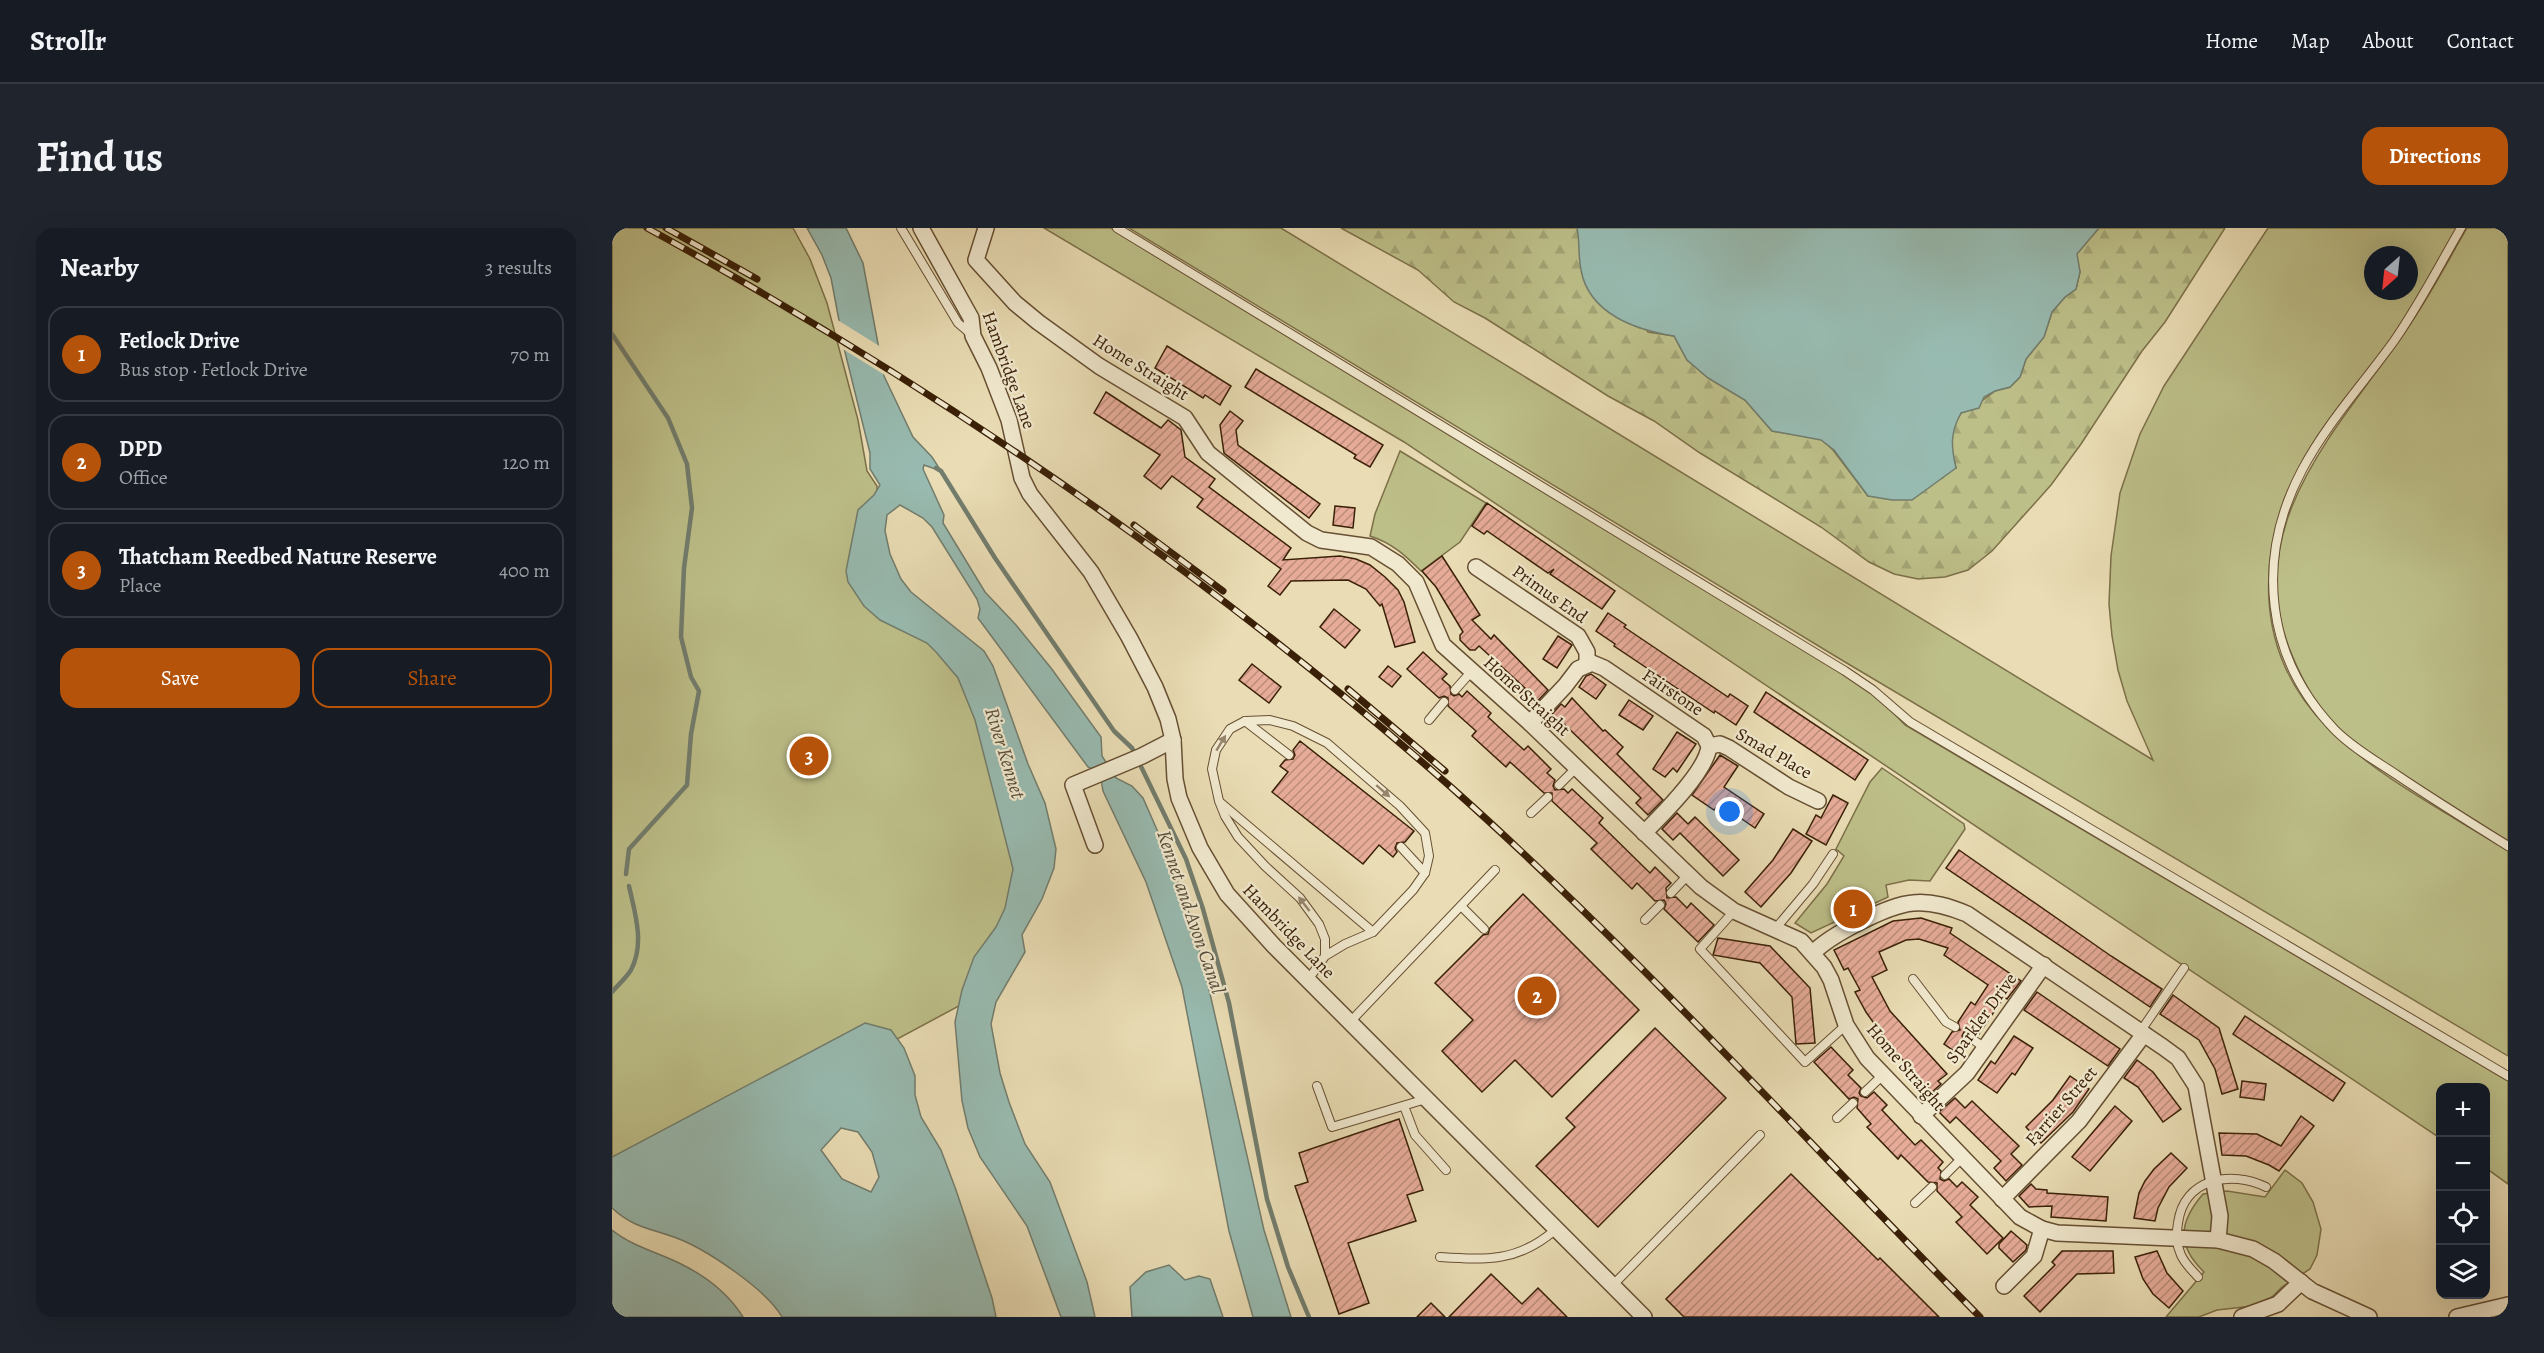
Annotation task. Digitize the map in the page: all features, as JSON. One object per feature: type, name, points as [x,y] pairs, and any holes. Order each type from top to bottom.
[{"type":"street","name":"Hambridge Lane","points":[[921,228],[971,318],[973,336],[1010,420],[1022,478],[1030,494],[1091,572],[1155,687],[1168,719],[1173,740],[1174,779],[1179,798],[1200,848],[1227,894],[1246,917],[1308,980],[1644,1317]]},
{"type":"street","name":"Home Straight","points":[[986,228],[976,260],[1015,303],[1099,366],[1185,418],[1208,453],[1307,533],[1321,540],[1371,548],[1398,564],[1416,582],[1443,645],[1471,672],[1530,723],[1701,887],[1734,911],[1801,941],[1813,953],[1831,980],[1846,1025],[1857,1044],[1921,1116],[2020,1217],[2042,1229],[2058,1233],[2218,1240],[2253,1249],[2312,1292],[2369,1317]]},
{"type":"street","name":"Primus End","points":[[1476,567],[1578,636],[1587,652],[1587,663]]},
{"type":"street","points":[[1530,723],[1578,669],[1587,663]]},
{"type":"street","name":"Fairstone","points":[[1587,663],[1604,668],[1704,736],[1709,746]]},
{"type":"street","points":[[1095,845],[1072,785],[1136,759],[1173,740]]},
{"type":"street","name":"Smad Place","points":[[1709,746],[1720,744],[1730,748],[1789,787],[1818,801]]},
{"type":"street","points":[[1644,833],[1683,792],[1707,756],[1709,746]]},
{"type":"street","points":[[1813,953],[1824,942],[1855,925],[1911,903],[1931,903],[1950,907],[1967,914],[2044,964],[2178,1058],[2196,1086],[2220,1216],[2218,1240]]},
{"type":"street","name":"Sparkler Drive","points":[[1921,1116],[1967,1073],[2044,964]]},
{"type":"street","name":"Farrier Street","points":[[2002,1199],[2079,1121],[2142,1033]]},
{"type":"street","points":[[2004,1286],[2034,1256],[2042,1229]]},
{"type":"street","points":[[2242,1317],[2278,1304],[2301,1282]]},
{"type":"street","points":[[2457,1317],[2508,1305]]},
{"type":"lane","points":[[902,228],[958,323],[973,336]]},
{"type":"lane","points":[[1117,228],[1845,671],[1873,690],[1910,722],[2508,1076]]},
{"type":"lane","points":[[2462,228],[2409,320],[2332,421],[2302,470],[2288,504],[2278,539],[2272,585],[2280,637],[2288,659],[2307,694],[2337,732],[2365,754],[2508,846]]},
{"type":"lane","points":[[1455,690],[1471,672]]},
{"type":"lane","points":[[1429,720],[1444,702]]},
{"type":"lane","points":[[1308,980],[1325,956],[1373,932],[1413,890],[1425,873],[1429,856],[1425,833],[1400,806],[1327,743],[1293,726],[1270,720],[1245,721],[1230,729],[1216,750],[1212,769],[1219,801],[1238,837],[1300,898],[1319,924],[1325,939],[1325,956]]},
{"type":"lane","points":[[1245,721],[1288,755]]},
{"type":"lane","points":[[1559,784],[1576,768]]},
{"type":"lane","points":[[1531,813],[1548,796]]},
{"type":"lane","points":[[1219,801],[1373,932]]},
{"type":"lane","points":[[1401,847],[1425,873]]},
{"type":"lane","points":[[1776,928],[1813,884],[1833,854]]},
{"type":"lane","points":[[1350,1022],[1495,870]]},
{"type":"lane","points":[[1671,893],[1688,875]]},
{"type":"lane","points":[[1645,920],[1660,905]]},
{"type":"lane","points":[[1461,906],[1484,929]]},
{"type":"lane","points":[[1734,911],[1700,949],[1805,1062],[1846,1025]]},
{"type":"lane","points":[[2142,1033],[2184,968]]},
{"type":"lane","points":[[1913,979],[1946,1022],[1955,1028]]},
{"type":"lane","points":[[1968,1036],[1985,1048]]},
{"type":"lane","points":[[1865,1092],[1883,1075]]},
{"type":"lane","points":[[1317,1086],[1332,1127],[1427,1099]]},
{"type":"lane","points":[[1837,1118],[1853,1103]]},
{"type":"lane","points":[[1404,1106],[1415,1135],[1446,1170]]},
{"type":"lane","points":[[1612,1286],[1760,1135]]},
{"type":"lane","points":[[1945,1175],[1962,1158]]},
{"type":"lane","points":[[2198,1277],[2180,1254],[2176,1238],[2179,1214],[2187,1200],[2199,1188],[2213,1181],[2241,1178],[2266,1187]]},
{"type":"lane","points":[[1915,1203],[1932,1187]]},
{"type":"lane","points":[[1440,1257],[1484,1260],[1508,1256],[1531,1248],[1555,1230]]},
{"type":"green space","points":[[612,228],[793,228],[810,259],[827,303],[858,420],[867,471],[877,486],[877,503],[869,548],[968,658],[1029,831],[983,993],[612,1192]]},
{"type":"green space","points":[[1044,228],[1111,228],[1824,662],[1876,695],[1905,725],[2508,1081],[2508,1184],[2490,1171],[2490,1083],[2436,1083],[2436,1135],[1404,442]]},
{"type":"green space","points":[[1129,228],[1281,228],[2153,760],[2127,701],[2118,670],[2109,604],[2111,556],[2120,493],[2140,434],[2164,386],[2268,228],[2457,228],[2418,297],[2418,246],[2364,246],[2364,300],[2416,300],[2388,343],[2326,423],[2304,458],[2288,492],[2276,527],[2270,563],[2269,598],[2274,633],[2285,667],[2304,699],[2329,729],[2392,780],[2508,851],[2508,1056],[1845,662]]},
{"type":"green space","points":[[1341,228],[1577,228],[1648,332],[1674,336],[1687,360],[1708,378],[1745,400],[1772,431],[1821,439],[1833,450],[1868,496],[1956,468],[1951,445],[1953,428],[1961,413],[1995,391],[2010,387],[2020,377],[2026,359],[2044,337],[2052,312],[2065,297],[2076,289],[2080,272],[2076,254],[2099,228],[2225,228],[2165,322],[2142,351],[2051,485],[1992,551],[1968,570],[1945,577],[1918,579],[1894,574],[1869,562],[1821,527],[1700,453],[1654,421],[1608,396],[1485,318],[1454,302],[1418,270]]},
{"type":"green space","points":[[2467,228],[2508,228],[2508,841],[2377,758],[2333,723],[2312,695],[2301,675],[2292,655],[2279,610],[2277,568],[2285,528],[2300,489],[2320,451],[2415,317]]},
{"type":"green space","points":[[1400,451],[1486,503],[1460,542],[1421,571],[1398,550],[1370,536],[1375,514]]},
{"type":"green space","points":[[1882,768],[1964,824],[1965,829],[1930,881],[1909,880],[1886,885],[1888,897],[1811,933],[1795,923],[1827,884],[1844,856],[1836,849],[1870,782]]},
{"type":"green space","points":[[2285,1170],[2302,1183],[2313,1202],[2321,1229],[2317,1255],[2310,1269],[2282,1287],[2272,1297],[2253,1306],[2217,1310],[2199,1317],[2166,1317],[2204,1272],[2189,1252],[2184,1233],[2189,1214],[2203,1194],[2227,1191],[2265,1197]]},
{"type":"water","name":"River Kennet","points":[[807,228],[846,228],[863,263],[884,376],[913,437],[932,457],[941,471],[924,465],[923,469],[944,515],[943,523],[985,592],[1051,668],[1101,737],[1102,756],[1116,778],[1132,786],[1143,798],[1188,910],[1203,963],[1264,1230],[1291,1317],[1253,1317],[1229,1231],[1182,987],[1146,882],[1103,791],[1100,773],[1088,767],[978,618],[980,609],[977,599],[932,527],[923,518],[900,505],[887,515],[885,531],[890,554],[901,579],[911,592],[984,651],[993,666],[1028,764],[1045,803],[1056,849],[1054,868],[1042,899],[1022,935],[1025,952],[996,1002],[991,1024],[1000,1073],[1009,1102],[1025,1144],[1050,1182],[1087,1282],[1095,1317],[1061,1317],[1027,1226],[980,1157],[968,1128],[962,1101],[955,1022],[962,990],[974,957],[996,927],[1005,908],[1013,869],[975,720],[958,678],[927,643],[880,620],[864,606],[848,582],[846,571],[858,510],[874,495],[880,485],[870,469],[870,453],[845,352],[831,278],[822,255]]},
{"type":"water","points":[[1577,228],[2099,228],[2077,254],[2080,272],[2076,289],[2065,297],[2052,312],[2044,337],[2026,359],[2020,377],[2010,387],[1984,397],[1979,408],[1961,413],[1952,440],[1956,468],[1912,500],[1892,500],[1868,496],[1834,450],[1821,440],[1772,431],[1745,400],[1708,378],[1687,360],[1674,336],[1630,324],[1604,309],[1586,285],[1581,270]]},
{"type":"water","points":[[865,1023],[891,1030],[904,1048],[915,1076],[915,1095],[921,1117],[941,1150],[956,1190],[992,1298],[996,1317],[782,1317],[764,1295],[720,1261],[691,1244],[636,1224],[612,1208],[612,1157]],"holes":[[[841,1128],[858,1132],[872,1152],[879,1177],[871,1192],[842,1179],[821,1150]]]},
{"type":"water","points":[[612,1230],[636,1245],[697,1273],[723,1293],[743,1317],[612,1317]]},
{"type":"water","points":[[1169,1265],[1185,1280],[1199,1276],[1210,1279],[1223,1317],[1132,1317],[1130,1287],[1146,1272]]},
{"type":"pier","points":[[836,319],[881,347],[888,377],[841,348]]},
{"type":"building","points":[[1167,346],[1231,386],[1220,405],[1205,395],[1203,398],[1155,368]]},
{"type":"building","points":[[1256,369],[1383,445],[1370,467],[1354,458],[1356,455],[1245,387]]},
{"type":"building","points":[[1106,392],[1161,428],[1168,420],[1181,430],[1185,457],[1215,479],[1209,487],[1291,548],[1283,560],[1340,556],[1370,565],[1385,577],[1398,590],[1404,602],[1415,642],[1395,647],[1382,604],[1380,606],[1366,589],[1348,580],[1291,581],[1280,595],[1268,586],[1281,569],[1197,507],[1203,499],[1172,476],[1161,489],[1144,476],[1160,455],[1094,413]]},
{"type":"building","points":[[1230,411],[1243,421],[1236,430],[1238,445],[1320,504],[1309,518],[1224,453],[1220,425]]},
{"type":"building","points":[[1487,503],[1615,591],[1602,609],[1550,574],[1554,569],[1548,573],[1487,531],[1484,534],[1472,526]]},
{"type":"building","points":[[1335,506],[1355,508],[1353,528],[1333,525]]},
{"type":"building","points":[[1442,556],[1480,615],[1472,620],[1491,639],[1494,635],[1548,690],[1533,706],[1520,693],[1525,688],[1479,646],[1475,650],[1470,650],[1460,640],[1463,632],[1436,587],[1422,571]]},
{"type":"building","points":[[1334,609],[1360,630],[1345,648],[1320,627]]},
{"type":"building","points":[[1608,613],[1626,625],[1624,627],[1728,697],[1730,694],[1748,706],[1736,725],[1715,711],[1714,713],[1614,646],[1615,644],[1596,631]]},
{"type":"building","points":[[1558,636],[1572,645],[1557,668],[1543,659]]},
{"type":"building","points":[[1423,652],[1447,674],[1442,679],[1450,686],[1451,694],[1454,696],[1459,694],[1462,697],[1467,691],[1491,713],[1488,717],[1524,750],[1528,746],[1551,769],[1547,773],[1555,780],[1553,786],[1555,790],[1564,789],[1568,793],[1572,789],[1603,818],[1599,823],[1650,873],[1655,867],[1671,883],[1666,888],[1667,898],[1676,897],[1687,908],[1691,903],[1714,925],[1698,942],[1664,909],[1666,904],[1664,900],[1655,901],[1637,883],[1632,889],[1591,849],[1597,843],[1552,801],[1552,793],[1544,793],[1510,762],[1506,767],[1472,736],[1476,731],[1448,706],[1448,698],[1444,696],[1439,698],[1407,669]]},
{"type":"building","points":[[1252,664],[1281,687],[1269,703],[1239,680]]},
{"type":"building","points":[[1388,666],[1401,676],[1392,687],[1379,677]]},
{"type":"building","points":[[1591,674],[1606,685],[1596,699],[1579,687],[1586,676]]},
{"type":"building","points":[[1766,692],[1868,760],[1855,780],[1754,712]]},
{"type":"building","points":[[1572,698],[1603,731],[1605,730],[1623,747],[1617,754],[1663,800],[1648,815],[1636,803],[1641,798],[1564,724],[1557,730],[1547,720],[1561,704],[1565,707]]},
{"type":"building","points":[[1629,700],[1653,716],[1643,730],[1619,715]]},
{"type":"building","points":[[1677,732],[1696,744],[1677,772],[1673,768],[1665,777],[1653,769]]},
{"type":"building","points":[[1300,741],[1414,831],[1405,842],[1397,843],[1395,848],[1397,852],[1393,857],[1379,845],[1363,864],[1272,792],[1288,772],[1280,766],[1285,760],[1293,759],[1295,755],[1293,750]]},
{"type":"building","points":[[1720,755],[1738,766],[1724,787],[1764,814],[1755,828],[1720,804],[1714,810],[1692,795]]},
{"type":"building","points":[[1833,795],[1848,803],[1826,845],[1806,834],[1816,815],[1821,818]]},
{"type":"building","points":[[1677,813],[1688,824],[1695,817],[1739,860],[1723,876],[1680,833],[1673,840],[1662,829]]},
{"type":"building","points":[[1793,829],[1812,841],[1791,873],[1761,907],[1745,892],[1773,860]]},
{"type":"building","points":[[1959,850],[2162,989],[2150,1007],[1946,868]]},
{"type":"building","points":[[1523,894],[1639,1010],[1552,1097],[1515,1060],[1482,1092],[1442,1051],[1473,1020],[1435,983],[1483,935],[1488,934],[1490,928]]},
{"type":"building","points":[[1921,918],[1952,928],[1950,933],[2021,981],[2007,999],[2004,997],[1979,1034],[1972,1030],[1964,1032],[1962,1036],[1965,1041],[1957,1053],[1944,1044],[1952,1032],[1960,1030],[1958,1022],[1971,1002],[1975,1005],[1988,985],[1944,955],[1948,948],[1919,939],[1906,940],[1879,952],[1887,970],[1872,977],[1890,1011],[1947,1074],[1938,1081],[1941,1084],[1932,1092],[1890,1046],[1866,1012],[1855,992],[1860,990],[1848,968],[1844,970],[1834,950],[1893,921]]},
{"type":"building","points":[[1718,938],[1770,946],[1810,988],[1815,1043],[1796,1044],[1792,997],[1760,963],[1713,955]]},
{"type":"building","points":[[2037,992],[2120,1049],[2108,1066],[2024,1010]]},
{"type":"building","points":[[2173,995],[2219,1028],[2238,1089],[2222,1094],[2215,1069],[2199,1040],[2160,1014]]},
{"type":"building","points":[[2245,1016],[2345,1083],[2333,1101],[2233,1034]]},
{"type":"building","points":[[1655,1028],[1726,1098],[1598,1227],[1536,1166],[1575,1127],[1566,1118]]},
{"type":"building","points":[[2014,1036],[2033,1048],[2015,1075],[2012,1073],[1997,1093],[1978,1080],[1991,1061],[1995,1064]]},
{"type":"building","points":[[1831,1047],[1853,1070],[1848,1075],[1861,1088],[1859,1093],[1861,1096],[1867,1098],[1874,1092],[1887,1105],[1882,1110],[1915,1145],[1921,1140],[1943,1162],[1938,1168],[1941,1171],[1940,1179],[1944,1181],[1949,1179],[1957,1187],[1962,1182],[1978,1197],[1970,1205],[2003,1238],[1987,1254],[1956,1222],[1962,1217],[1937,1191],[1937,1183],[1928,1182],[1901,1155],[1898,1159],[1867,1127],[1871,1124],[1857,1108],[1858,1099],[1854,1097],[1849,1099],[1814,1062]]},
{"type":"building","points":[[2137,1060],[2153,1072],[2181,1109],[2163,1122],[2138,1087],[2124,1078]]},
{"type":"building","points":[[2070,1076],[2089,1089],[2073,1112],[2041,1143],[2026,1127],[2053,1100]]},
{"type":"building","points":[[2242,1081],[2266,1084],[2264,1100],[2240,1097]]},
{"type":"building","points":[[1955,1098],[1965,1108],[1972,1101],[2019,1146],[2011,1154],[2022,1165],[2006,1181],[1994,1168],[2001,1161],[1956,1117],[1950,1123],[1939,1112]]},
{"type":"building","points":[[2115,1106],[2132,1121],[2090,1171],[2072,1157]]},
{"type":"building","points":[[2301,1116],[2314,1126],[2279,1171],[2246,1156],[2222,1155],[2219,1133],[2257,1134],[2281,1146]]},
{"type":"building","points":[[1399,1119],[1423,1190],[1407,1195],[1416,1221],[1348,1243],[1369,1303],[1339,1314],[1295,1186],[1308,1182],[1299,1153]]},
{"type":"building","points":[[2171,1153],[2187,1168],[2169,1187],[2158,1208],[2155,1221],[2134,1218],[2139,1193],[2145,1181]]},
{"type":"building","points":[[1791,1174],[1939,1317],[1684,1317],[1666,1299]]},
{"type":"building","points":[[2031,1184],[2036,1189],[2047,1190],[2047,1193],[2108,1197],[2106,1221],[2051,1217],[2052,1206],[2029,1207],[2019,1196]]},
{"type":"building","points":[[2011,1231],[2027,1245],[2026,1250],[2013,1262],[1999,1248],[1999,1244]]},
{"type":"building","points":[[2062,1251],[2113,1251],[2114,1273],[2077,1274],[2040,1312],[2024,1296],[2055,1265],[2052,1262]]},
{"type":"building","points":[[2157,1251],[2167,1273],[2183,1291],[2169,1308],[2153,1294],[2143,1279],[2135,1257]]},
{"type":"building","points":[[1491,1274],[1522,1304],[1538,1288],[1567,1317],[1449,1317]]},
{"type":"building","points":[[1431,1303],[1445,1317],[1417,1317]]},
{"type":"waterway","points":[[612,334],[668,418],[687,464],[692,508],[684,568],[681,637],[691,677],[699,691],[691,734],[687,785],[629,849],[626,874]]},
{"type":"waterway","name":"Kennet and Avon Canal","points":[[936,468],[941,471],[995,558],[1114,731],[1132,748],[1186,859],[1203,909],[1229,1003],[1267,1199],[1288,1267],[1309,1317]]},
{"type":"waterway","points":[[612,992],[631,970],[637,950],[638,928],[629,886]]},
{"type":"railway","points":[[647,228],[754,288],[963,417],[1165,557],[1359,708],[1452,788],[1588,916],[1720,1048],[1980,1317]]},
{"type":"railway","points":[[666,228],[757,279]]},
{"type":"railway","points":[[1134,525],[1223,591]]},
{"type":"railway","points":[[1348,689],[1445,771]]},
{"type":"place","name":"Thatcham Reedbed Nature Reserve","points":[[809,756]]},
{"type":"place","name":"Fetlock Drive","points":[[1853,909]]},
{"type":"place","name":"DPD","points":[[1537,996]]}]
